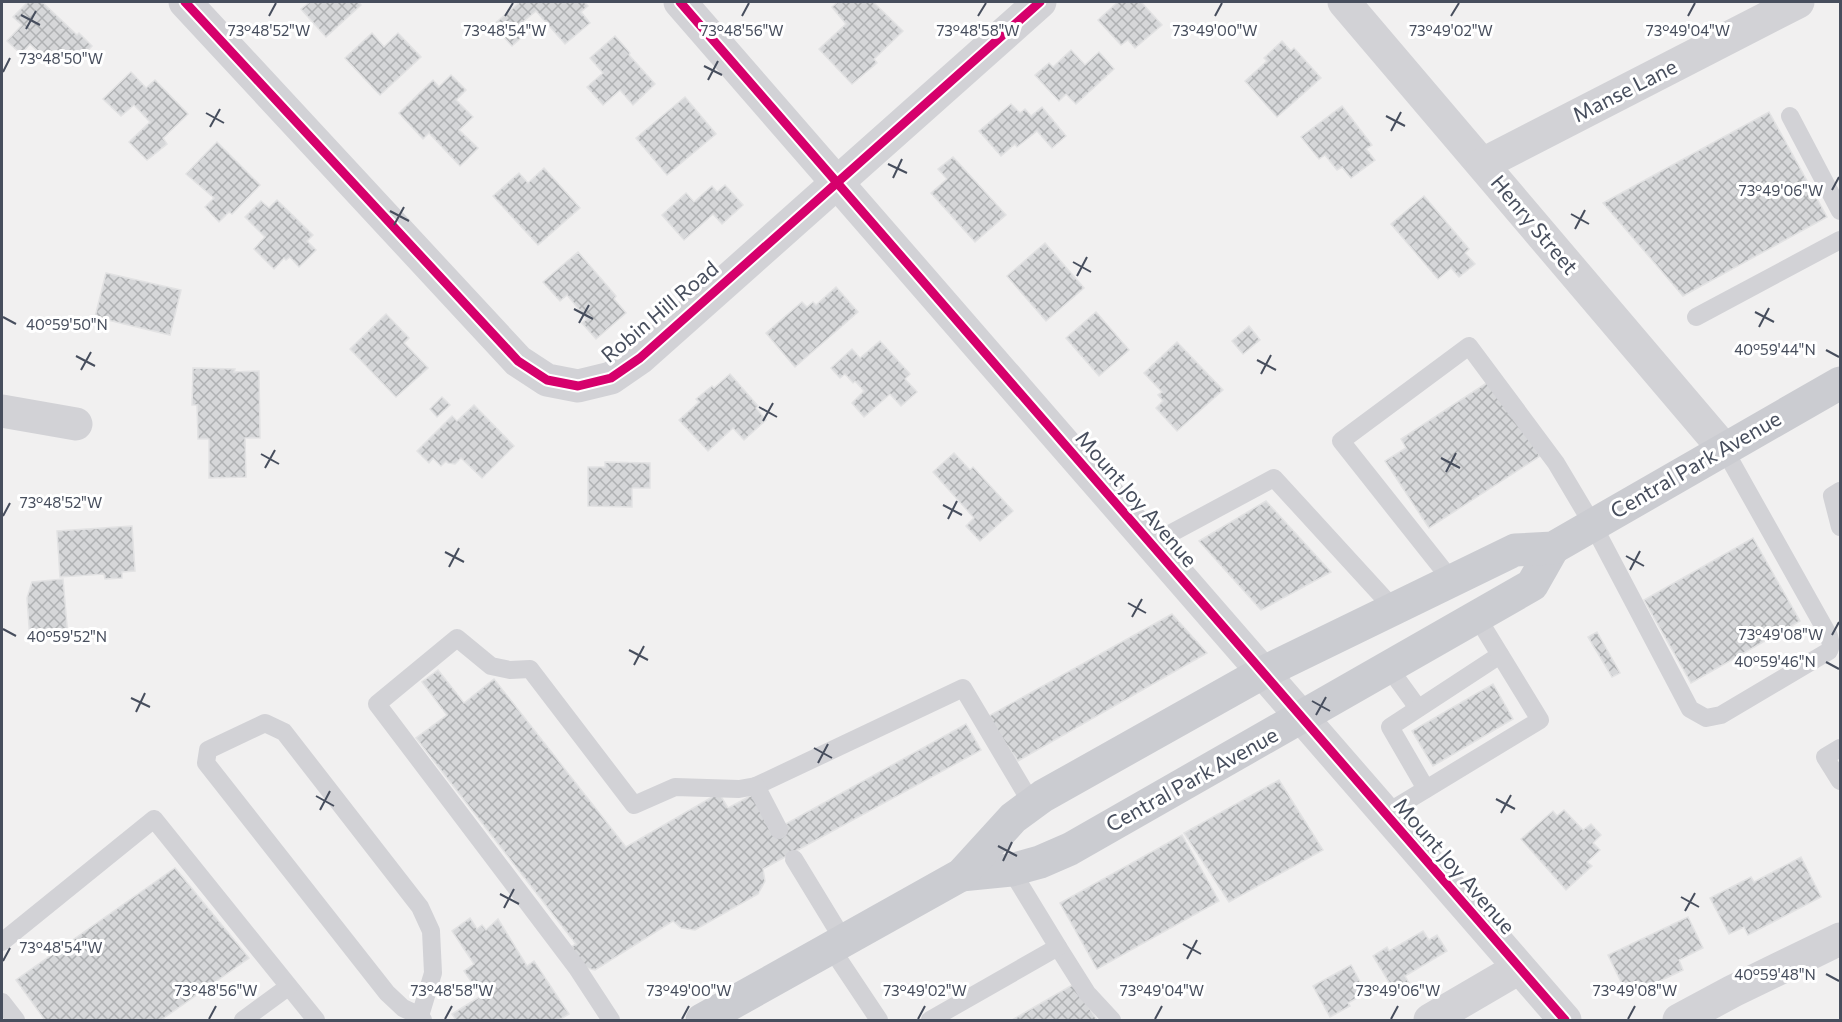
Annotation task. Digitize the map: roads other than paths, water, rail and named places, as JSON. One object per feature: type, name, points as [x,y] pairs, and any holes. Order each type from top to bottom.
[{"type":"main road","name":"Central Park Avenue","points":[[702,1020],[961,875],[1013,818],[1032,804],[1262,672],[1515,550],[1553,548],[1724,449],[1835,393]]},
{"type":"main road","name":"Central Park Avenue","points":[[961,875],[1011,870],[1040,862],[1070,849],[1532,585],[1553,548]]},
{"type":"street","name":"Robin Hill Road","points":[[185,2],[518,361],[547,380],[578,386],[611,378],[630,365],[1040,2]]},
{"type":"street","name":"Mount Joy Avenue","points":[[680,2],[1565,1020]]},
{"type":"street","name":"Henry Street","points":[[1344,2],[1724,449]]},
{"type":"street","name":"Manse Lane","points":[[1483,164],[1798,2]]},
{"type":"street","points":[[2,411],[76,424]]},
{"type":"street","points":[[1679,1020],[1840,939]]},
{"type":"street","points":[[1430,1020],[1519,968]]},
{"type":"lane","points":[[1790,116],[1840,211]]},
{"type":"lane","points":[[1696,317],[1840,240]]},
{"type":"lane","points":[[1452,581],[1341,441],[1469,346],[1556,463],[1593,525],[1690,709],[1706,718],[1721,715],[1829,651],[1831,645],[1829,636],[1724,449]]},
{"type":"lane","points":[[1151,544],[1274,478],[1394,609]]},
{"type":"lane","points":[[1840,491],[1832,496],[1840,526]]},
{"type":"lane","points":[[1385,814],[1540,720],[1477,617]]},
{"type":"lane","points":[[611,1020],[577,968],[378,705],[457,638],[490,666],[510,670],[530,669],[634,805],[675,787],[739,789],[756,786],[963,688],[1032,804]]},
{"type":"lane","points":[[1426,789],[1390,727],[1500,655]]},
{"type":"lane","points":[[1389,668],[1418,708]]},
{"type":"lane","points":[[265,723],[284,732],[420,907],[431,930],[434,973],[422,1018],[403,1008],[387,993],[206,763],[208,750],[265,723]]},
{"type":"lane","points":[[1840,748],[1825,757],[1840,781]]},
{"type":"lane","points":[[756,786],[779,830]]},
{"type":"lane","points":[[2,942],[154,819],[316,1020]]},
{"type":"lane","points":[[794,859],[879,1020]]},
{"type":"lane","points":[[1011,870],[1087,993],[1112,1020]]},
{"type":"lane","points":[[930,1020],[1058,947]]},
{"type":"lane","points":[[243,1020],[288,987]]},
{"type":"lane","points":[[2,1002],[16,1020]]}]
